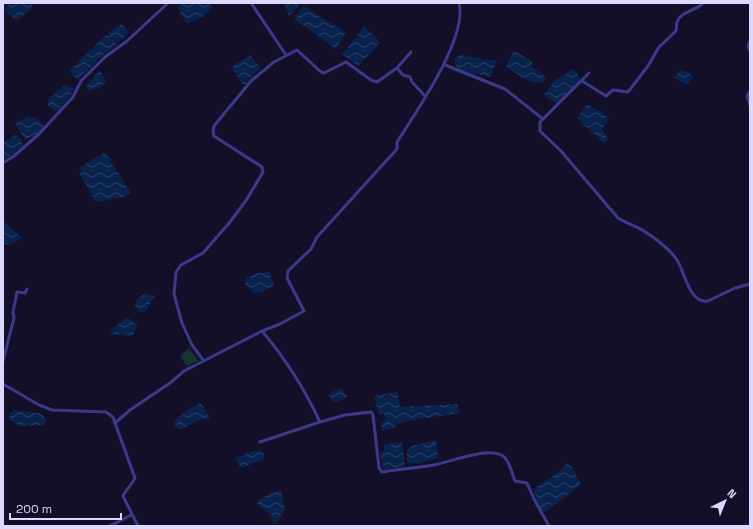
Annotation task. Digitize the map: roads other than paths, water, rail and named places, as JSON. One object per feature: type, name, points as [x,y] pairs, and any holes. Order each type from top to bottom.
[{"type":"street","points":[[3,163],[14,156],[39,134],[73,97],[81,81],[105,57],[127,41],[168,3]]},
{"type":"street","points":[[251,3],[286,55]]},
{"type":"street","points":[[115,423],[130,410],[170,383],[184,371],[262,331],[280,324],[304,310],[288,278],[288,271],[310,249],[317,237],[393,154],[396,149],[397,142],[445,65],[459,22],[459,3]]},
{"type":"street","points":[[582,80],[606,96],[613,90],[628,92],[648,66],[659,47],[676,31],[676,24],[679,18],[684,13],[703,3]]},
{"type":"street","points":[[750,41],[748,46],[750,51]]},
{"type":"street","points":[[204,361],[192,345],[182,323],[174,294],[176,272],[181,265],[203,253],[230,222],[247,199],[263,169],[214,136],[214,126],[262,71],[286,55],[297,50],[324,73],[346,62],[371,80],[377,82],[397,68],[411,52]]},
{"type":"street","points":[[445,65],[505,89],[543,118]]},
{"type":"street","points":[[397,68],[403,75],[410,77],[412,82],[425,96]]},
{"type":"street","points":[[589,72],[543,118],[540,122],[540,131],[561,151],[618,218],[626,224],[634,226],[658,241],[677,259],[690,290],[697,298],[708,301],[735,288],[750,284]]},
{"type":"street","points":[[750,91],[747,96],[750,105]]},
{"type":"street","points":[[3,361],[14,318],[13,312],[17,292],[25,293],[27,289]]},
{"type":"street","points":[[262,331],[300,384],[314,408],[320,422]]},
{"type":"street","points":[[3,384],[39,405],[52,410],[106,412],[113,417],[135,478],[123,496],[131,515],[138,526]]},
{"type":"street","points":[[260,442],[345,415],[371,412],[373,415],[379,468],[382,472],[435,464],[456,458],[490,454],[501,455],[508,463],[515,481],[527,482],[535,501],[549,526]]},
{"type":"street","points":[[110,526],[131,515]]},
{"type":"water","points":[[11,3],[32,3],[32,9],[17,20],[3,10]]},
{"type":"water","points":[[182,3],[209,3],[212,8],[204,16],[187,24],[177,7]]},
{"type":"water","points":[[284,3],[301,3],[289,16]]},
{"type":"water","points":[[304,6],[346,33],[336,49],[294,19]]},
{"type":"water","points":[[122,24],[129,33],[117,43],[108,33]]},
{"type":"water","points":[[364,27],[375,36],[380,43],[358,66],[342,54]]},
{"type":"water","points":[[106,35],[112,37],[117,45],[104,54],[78,80],[69,71]]},
{"type":"water","points":[[514,51],[532,61],[532,67],[546,77],[544,82],[539,83],[529,81],[506,66]]},
{"type":"water","points":[[250,55],[261,68],[247,80],[247,84],[242,84],[231,67]]},
{"type":"water","points":[[460,55],[497,61],[490,77],[457,70],[454,59]]},
{"type":"water","points":[[573,69],[581,79],[558,102],[556,103],[544,95],[553,82]]},
{"type":"water","points":[[100,70],[106,82],[99,88],[88,91],[86,86]]},
{"type":"water","points":[[680,70],[688,72],[693,76],[688,85],[674,78]]},
{"type":"water","points":[[64,85],[74,88],[71,95],[56,112],[48,106],[48,100]]},
{"type":"water","points":[[587,104],[598,111],[602,111],[609,119],[602,129],[608,139],[604,144],[577,118]]},
{"type":"water","points":[[28,117],[36,118],[44,126],[39,133],[25,140],[15,123]]},
{"type":"water","points":[[16,135],[22,140],[23,146],[3,161],[3,142]]},
{"type":"water","points":[[105,152],[131,193],[124,197],[96,202],[79,173],[82,171],[80,167]]},
{"type":"water","points":[[5,223],[22,238],[10,245],[3,244],[3,224]]},
{"type":"water","points":[[269,272],[274,285],[263,292],[254,293],[245,284],[246,278],[258,273]]},
{"type":"water","points":[[145,294],[155,296],[145,312],[140,312],[135,306],[137,299]]},
{"type":"water","points":[[127,317],[137,326],[133,336],[112,334],[111,330]]},
{"type":"water","points":[[341,388],[347,397],[334,403],[328,394]]},
{"type":"water","points":[[397,392],[400,407],[457,404],[460,413],[412,420],[396,424],[395,428],[382,431],[381,422],[386,420],[384,414],[379,415],[374,396]]},
{"type":"water","points":[[201,403],[210,418],[199,420],[180,430],[174,424],[174,421],[190,408]]},
{"type":"water","points":[[15,410],[42,414],[46,420],[45,425],[20,426],[9,420],[10,413]]},
{"type":"water","points":[[436,440],[438,458],[415,464],[407,463],[407,450],[412,446]]},
{"type":"water","points":[[402,442],[405,466],[383,470],[380,452],[384,451],[384,445]]},
{"type":"water","points":[[259,449],[264,454],[264,459],[241,468],[235,458]]},
{"type":"water","points":[[567,463],[572,467],[580,482],[579,486],[545,512],[540,510],[534,491],[535,488],[560,471]]},
{"type":"water","points":[[281,490],[285,510],[277,522],[273,524],[272,516],[257,504],[257,501],[271,493]]}]
